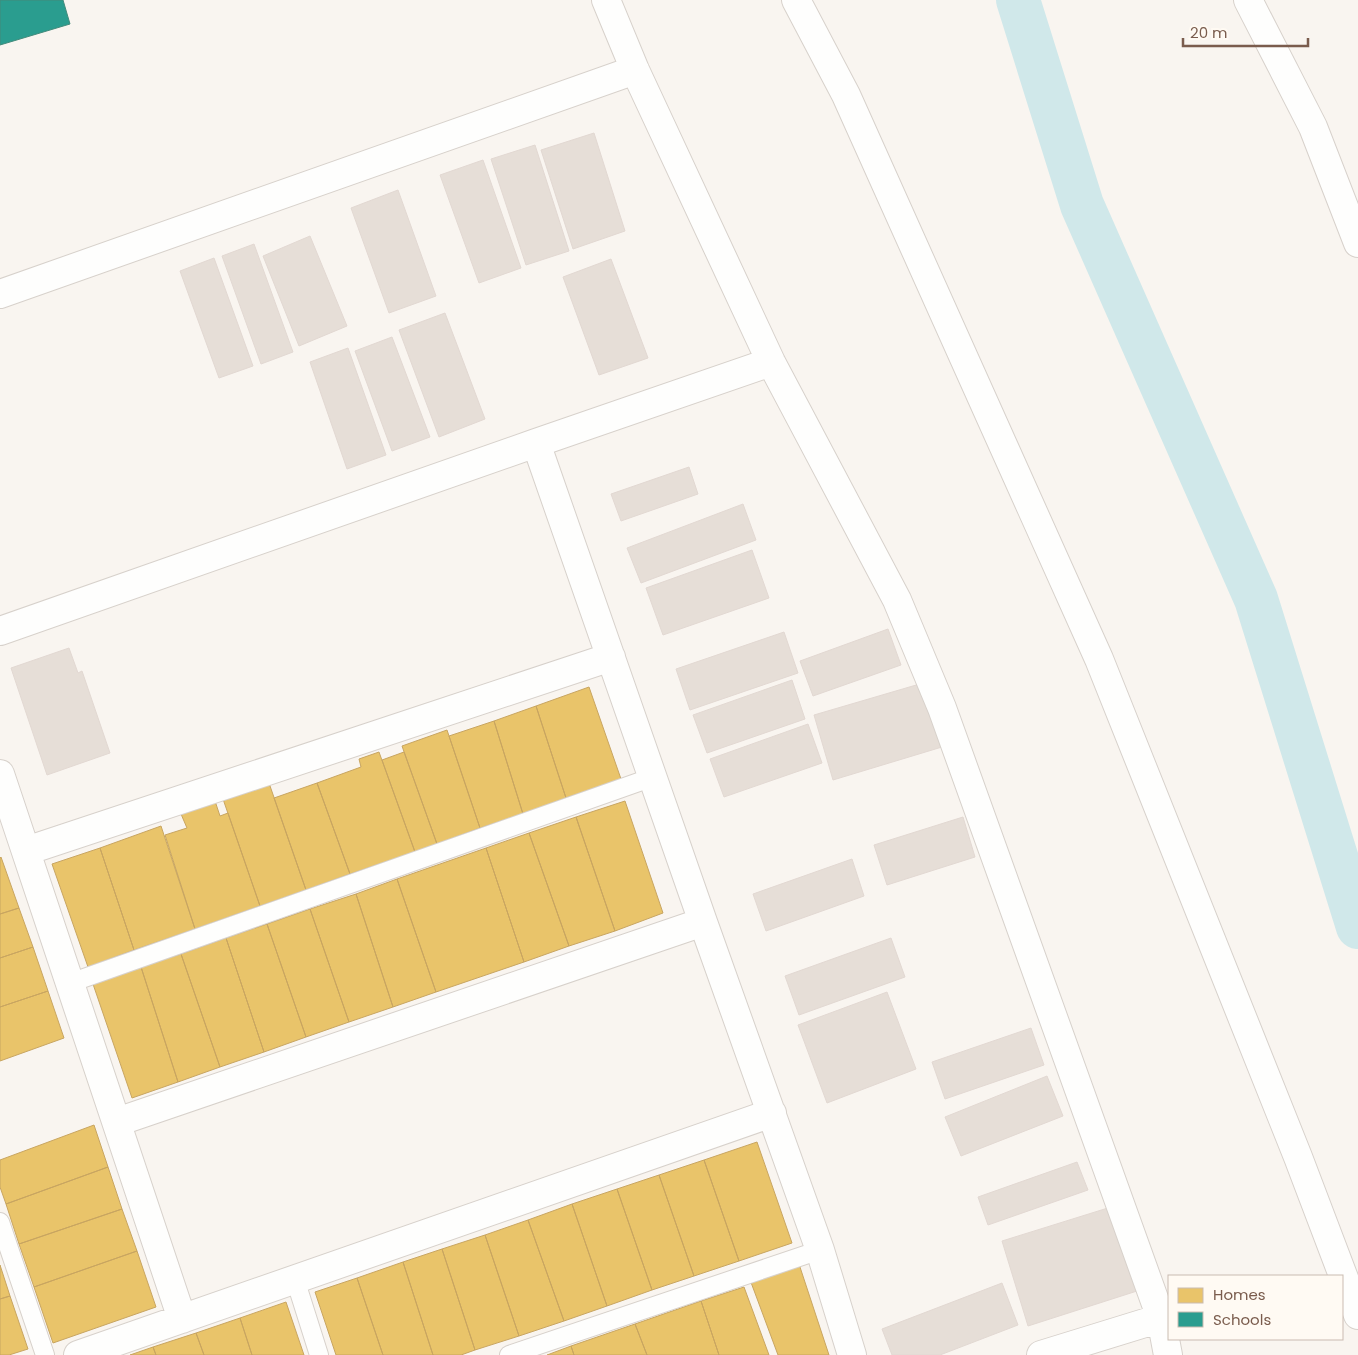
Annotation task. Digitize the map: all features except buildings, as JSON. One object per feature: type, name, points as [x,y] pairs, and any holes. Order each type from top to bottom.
[{"type":"street","points":[[606,0],[635,70],[771,362],[897,600],[942,708],[1161,1318],[1168,1355]]},
{"type":"street","points":[[796,0],[846,96],[1099,659],[1298,1157],[1358,1314]]},
{"type":"street","points":[[1248,0],[1313,127],[1358,243]]},
{"type":"street","points":[[0,294],[635,70]]},
{"type":"street","points":[[0,631],[771,362]]},
{"type":"street","points":[[536,443],[820,1250],[852,1355]]},
{"type":"street","points":[[26,851],[611,657]]},
{"type":"street","points":[[0,774],[182,1319]]},
{"type":"street","points":[[117,1122],[703,922]]},
{"type":"street","points":[[78,1355],[772,1113]]},
{"type":"street","points":[[1042,1355],[1161,1318]]},
{"type":"lane","points":[[70,983],[653,777]]},
{"type":"lane","points":[[0,1222],[45,1355]]},
{"type":"lane","points":[[509,1355],[820,1250]]},
{"type":"lane","points":[[295,1279],[319,1355]]},
{"type":"waterway","points":[[1018,0],[1082,205],[1256,599],[1358,927]]}]
